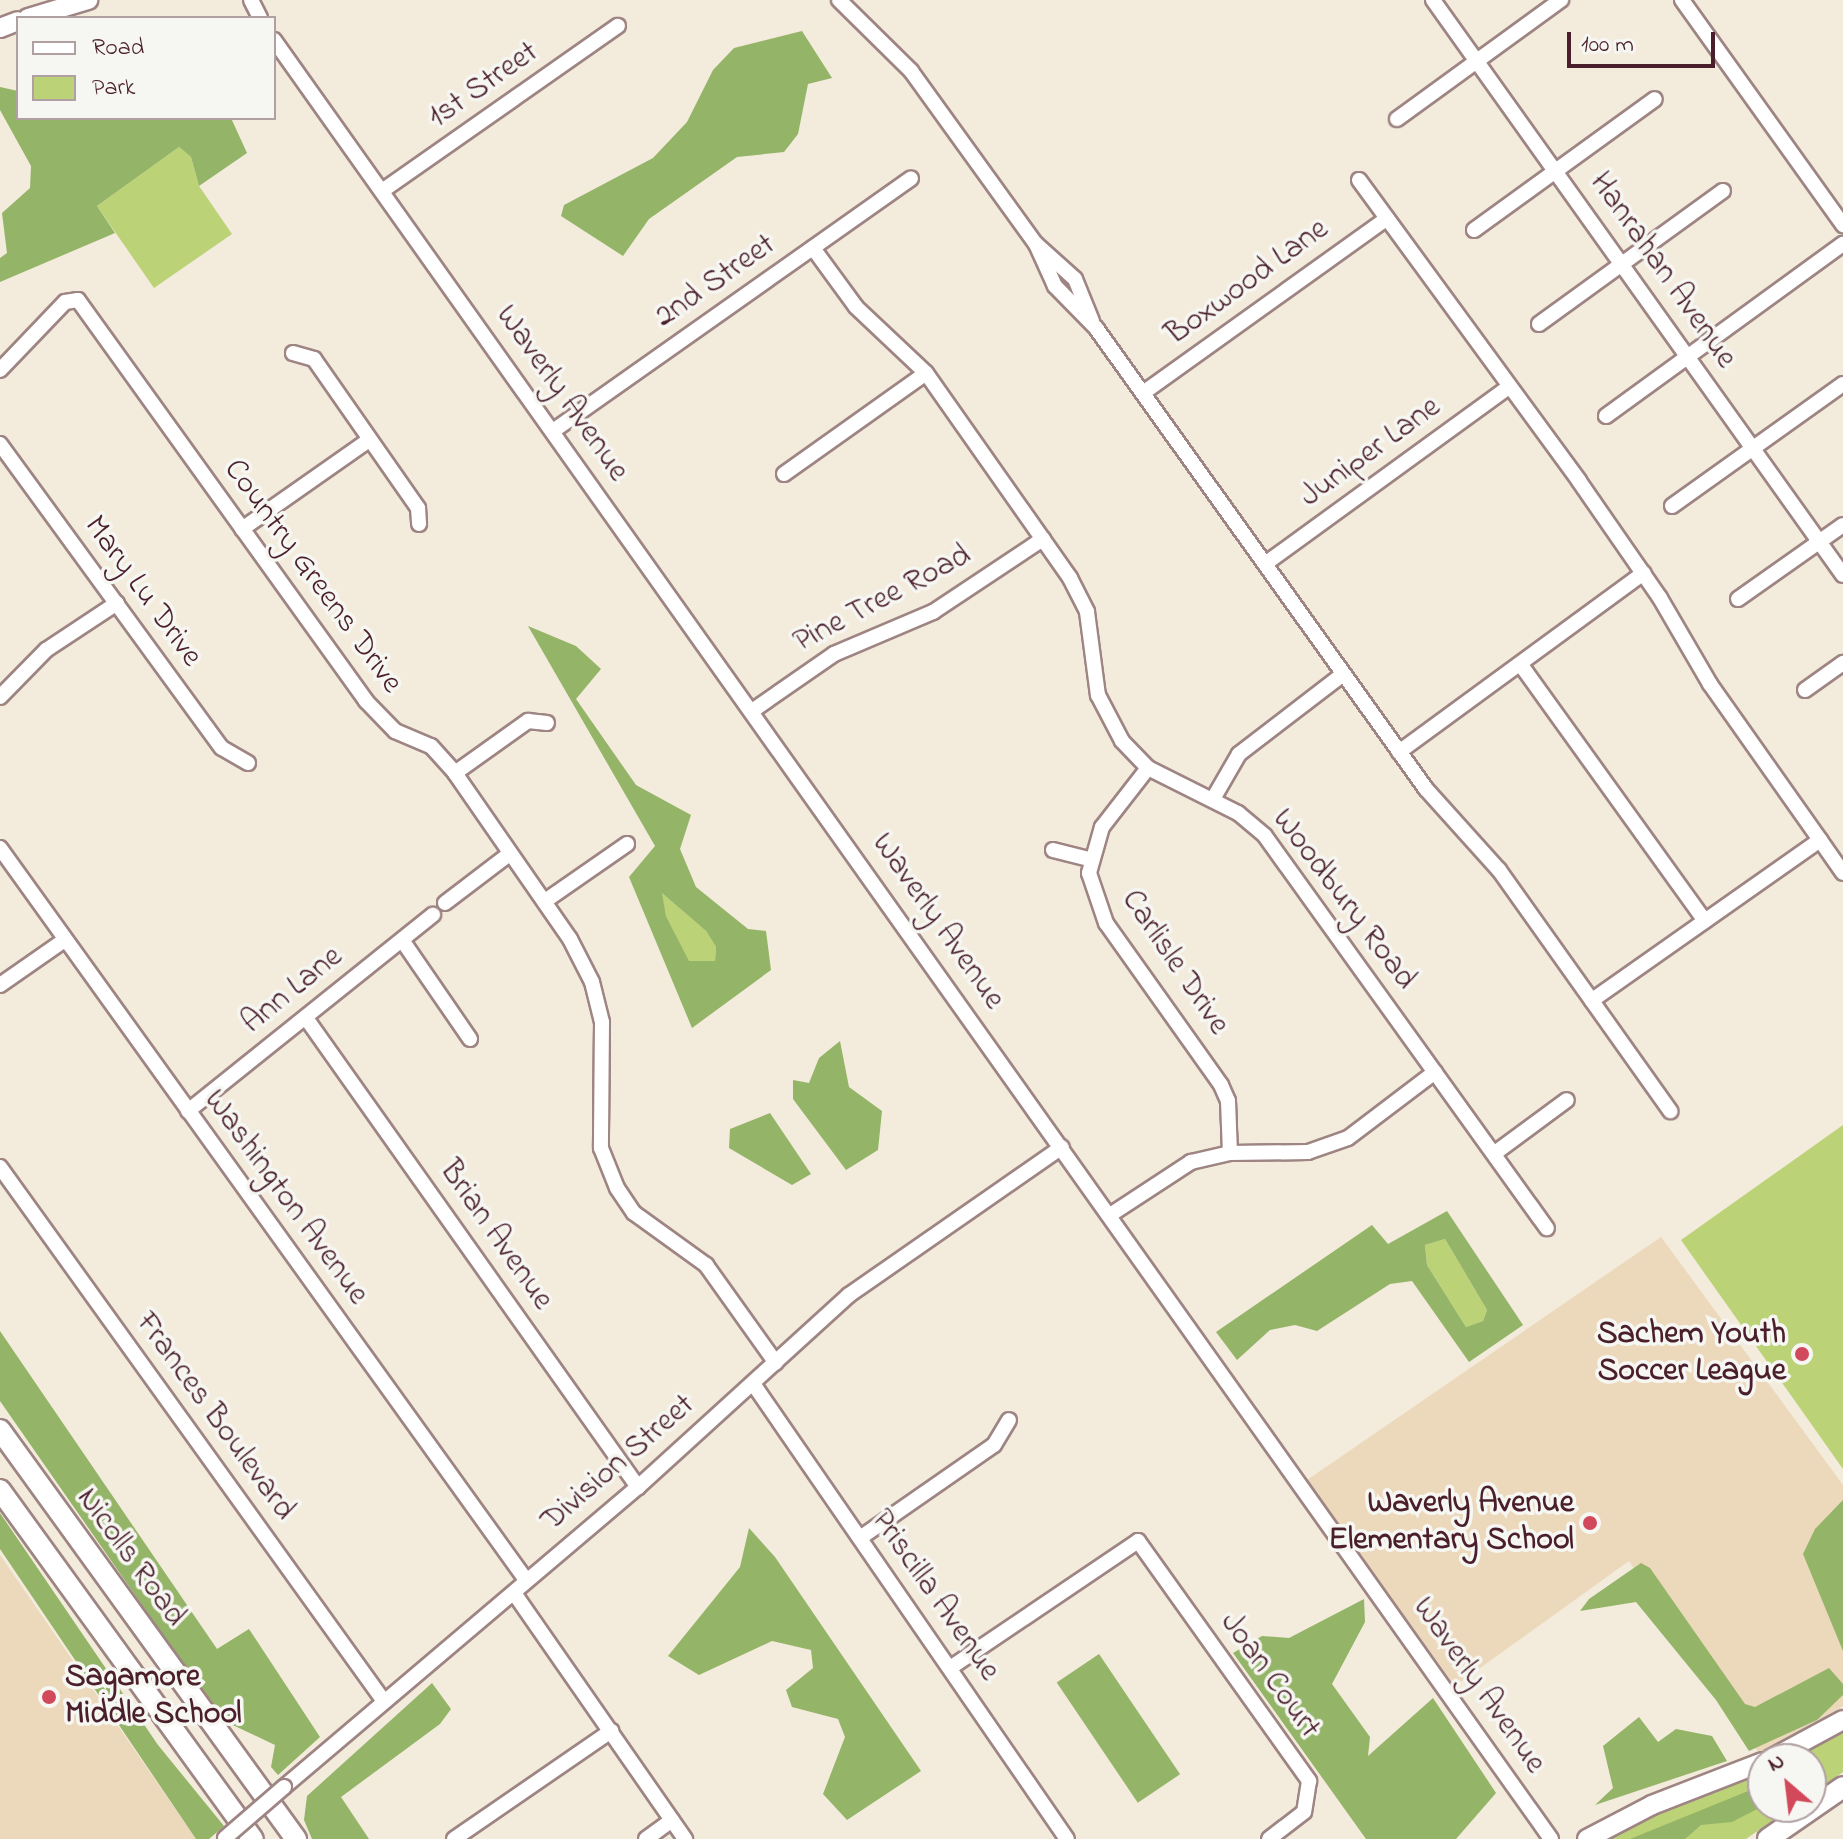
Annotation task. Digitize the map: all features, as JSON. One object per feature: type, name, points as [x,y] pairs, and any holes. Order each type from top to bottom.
[{"type":"highway","name":"Nicolls Road","points":[[0,1430],[296,1839]]},
{"type":"highway","name":"Nicolls Road","points":[[0,1490],[253,1839]]},
{"type":"highway","points":[[1768,1839],[1843,1787]]},
{"type":"main road","points":[[34,16],[88,0]]},
{"type":"main road","points":[[1801,1743],[1843,1720]]},
{"type":"main road","points":[[1587,1839],[1652,1805],[1747,1768]]},
{"type":"street","points":[[839,0],[911,71],[1036,244],[1075,279],[1096,328],[1342,675],[1441,807],[1499,870],[1670,1111]]},
{"type":"street","name":"Hanrahan Avenue","points":[[1433,0],[1843,575]]},
{"type":"street","points":[[1397,119],[1561,0]]},
{"type":"street","points":[[1682,0],[1843,225]]},
{"type":"street","name":"1st Street","points":[[382,191],[618,26]]},
{"type":"street","name":"Waverly Avenue","points":[[276,43],[1551,1839]]},
{"type":"street","points":[[1474,230],[1557,173],[1655,99]]},
{"type":"street","name":"2nd Street","points":[[553,431],[911,178]]},
{"type":"street","points":[[1359,180],[1644,573],[1710,684],[1843,873]]},
{"type":"street","points":[[1539,324],[1723,191]]},
{"type":"street","name":"Boxwood Lane","points":[[1143,393],[1387,218]]},
{"type":"street","points":[[1606,416],[1843,244]]},
{"type":"street","name":"Woodbury Road","points":[[813,248],[856,307],[926,373],[1043,539],[1087,612],[1098,695],[1106,713],[1148,768],[1213,799],[1248,820],[1271,843],[1547,1228]]},
{"type":"street","name":"Country Greens Drive","points":[[0,370],[65,302],[78,300],[378,717],[395,731],[431,746],[455,773],[508,855],[545,901],[570,939],[598,1001],[604,1071],[598,1121],[601,1148],[617,1188],[634,1213],[706,1265],[776,1363]]},
{"type":"street","points":[[293,353],[314,359],[418,508],[419,524]]},
{"type":"street","points":[[784,474],[926,373]]},
{"type":"street","points":[[1672,506],[1843,384]]},
{"type":"street","name":"Juniper Lane","points":[[1265,564],[1509,387]]},
{"type":"street","points":[[242,529],[369,440]]},
{"type":"street","name":"Mary Lu Drive","points":[[0,444],[222,748],[248,763]]},
{"type":"street","points":[[1738,599],[1843,525]]},
{"type":"street","name":"Pine Tree Road","points":[[752,711],[834,654],[933,612],[1043,539]]},
{"type":"street","points":[[1399,752],[1644,573]]},
{"type":"street","points":[[0,697],[46,650],[117,603]]},
{"type":"street","points":[[1805,690],[1843,663]]},
{"type":"street","points":[[1521,665],[1705,921]]},
{"type":"street","points":[[1213,799],[1239,754],[1342,675]]},
{"type":"street","points":[[455,773],[528,721],[547,723]]},
{"type":"street","points":[[1053,850],[1090,859],[1102,827],[1148,768]]},
{"type":"street","points":[[1592,1000],[1820,840]]},
{"type":"street","points":[[545,901],[627,844]]},
{"type":"street","name":"Washington Avenue","points":[[0,848],[63,941],[526,1580]]},
{"type":"street","points":[[445,903],[508,855]]},
{"type":"street","name":"Carlisle Drive","points":[[1090,859],[1089,873],[1106,923],[1221,1085],[1228,1101],[1230,1153]]},
{"type":"street","name":"Ann Lane","points":[[188,1111],[433,915]]},
{"type":"street","points":[[402,940],[470,1039]]},
{"type":"street","points":[[0,985],[63,941]]},
{"type":"street","name":"Brian Avenue","points":[[306,1018],[638,1487]]},
{"type":"street","points":[[1110,1215],[1191,1162],[1230,1153],[1289,1155],[1329,1147],[1348,1138],[1435,1072]]},
{"type":"street","points":[[1495,1153],[1567,1100]]},
{"type":"street","name":"Division Street","points":[[224,1838],[383,1700],[638,1487],[754,1385],[849,1295],[1062,1147]]},
{"type":"street","name":"Frances Boulevard","points":[[0,1167],[383,1700]]},
{"type":"street","name":"Priscilla Avenue","points":[[754,1385],[1067,1839]]},
{"type":"street","points":[[860,1538],[994,1445],[1009,1420]]},
{"type":"street","name":"Joan Court","points":[[950,1668],[1138,1541],[1309,1781],[1304,1812],[1269,1839]]},
{"type":"street","points":[[514,1593],[685,1839]]},
{"type":"street","points":[[454,1839],[611,1731]]},
{"type":"street","points":[[646,1839],[672,1820]]},
{"type":"shaded area","name":"Waverly Avenue Elementary School","points":[[1661,1237],[1843,1485],[1843,1706],[1777,1743],[1752,1743],[1629,1561],[1455,1686],[1307,1480]]},
{"type":"shaded area","name":"Sagamore Middle School","points":[[0,1555],[196,1839],[0,1839]]},
{"type":"green space","points":[[802,31],[832,78],[808,84],[798,134],[784,152],[737,157],[649,219],[623,256],[561,216],[564,205],[653,158],[687,122],[713,70],[734,48]]},
{"type":"green space","points":[[0,87],[16,91],[16,120],[232,120],[247,153],[199,186],[191,157],[179,147],[97,206],[115,233],[0,282],[0,258],[7,253],[2,213],[30,188],[31,166],[0,110]]},
{"type":"green space","points":[[179,147],[191,157],[199,186],[232,234],[154,288],[97,206]]},
{"type":"green space","points":[[528,626],[576,646],[601,669],[576,699],[636,785],[691,815],[680,849],[696,887],[748,929],[766,931],[771,970],[692,1028],[629,877],[655,846]],"holes":[[[662,893],[706,931],[716,947],[715,961],[689,961],[666,916]]]},
{"type":"green space","points":[[661,892],[706,931],[716,947],[715,961],[689,962],[666,916]]},
{"type":"green space","points":[[840,1041],[849,1087],[882,1111],[878,1150],[846,1170],[793,1099],[793,1080],[809,1083],[819,1058]]},
{"type":"green space","points":[[770,1113],[811,1174],[792,1185],[729,1148],[730,1129]]},
{"type":"green space","name":"Sachem Youth Soccer League","points":[[1843,1125],[1843,1469],[1681,1240]]},
{"type":"green space","points":[[1447,1211],[1523,1325],[1469,1362],[1412,1281],[1390,1284],[1317,1331],[1295,1325],[1270,1330],[1237,1360],[1216,1332],[1372,1225],[1388,1244]],"holes":[[[1445,1239],[1487,1310],[1483,1321],[1466,1327],[1427,1265],[1425,1245]]]},
{"type":"green space","points":[[1445,1239],[1487,1310],[1483,1321],[1466,1327],[1427,1265],[1425,1245]]},
{"type":"green space","points":[[0,1331],[217,1649],[249,1629],[320,1737],[278,1775],[271,1767],[275,1745],[222,1720],[0,1401]]},
{"type":"green space","points":[[1843,1500],[1843,1651],[1803,1554],[1815,1529]]},
{"type":"green space","points":[[0,1513],[158,1745],[224,1826],[209,1839],[196,1839],[0,1549]]},
{"type":"green space","points":[[749,1528],[775,1557],[921,1771],[847,1820],[823,1794],[845,1737],[838,1719],[792,1707],[786,1690],[813,1668],[811,1650],[772,1641],[699,1675],[668,1656],[740,1567]]},
{"type":"green space","points":[[1641,1563],[1650,1568],[1745,1704],[1755,1707],[1829,1668],[1843,1684],[1843,1695],[1817,1720],[1767,1743],[1747,1743],[1747,1748],[1716,1700],[1636,1602],[1580,1611],[1589,1599]]},
{"type":"green space","points":[[1364,1599],[1365,1622],[1332,1684],[1370,1737],[1368,1756],[1433,1698],[1496,1793],[1456,1839],[1366,1839],[1233,1653],[1262,1636],[1289,1638]]},
{"type":"green space","points":[[1099,1654],[1180,1774],[1138,1803],[1057,1683]]},
{"type":"green space","points":[[432,1683],[451,1709],[440,1724],[341,1797],[369,1839],[312,1839],[304,1820],[307,1796]]},
{"type":"green space","points":[[1639,1717],[1658,1742],[1676,1729],[1712,1736],[1727,1761],[1595,1805],[1613,1788],[1603,1746]]},
{"type":"green space","points":[[1843,1731],[1843,1772],[1827,1783],[1827,1743],[1822,1743]]},
{"type":"green space","points":[[1747,1778],[1747,1823],[1769,1823],[1746,1839],[1604,1839],[1650,1815]]},
{"type":"green space","points":[[1747,1791],[1747,1814],[1732,1822],[1701,1825],[1685,1839],[1630,1839]]},
{"type":"place","name":"Sachem Youth Soccer League","points":[[1802,1354]]},
{"type":"place","name":"Waverly Avenue Elementary School","points":[[1590,1523]]},
{"type":"place","name":"Sagamore Middle School","points":[[49,1697]]}]
